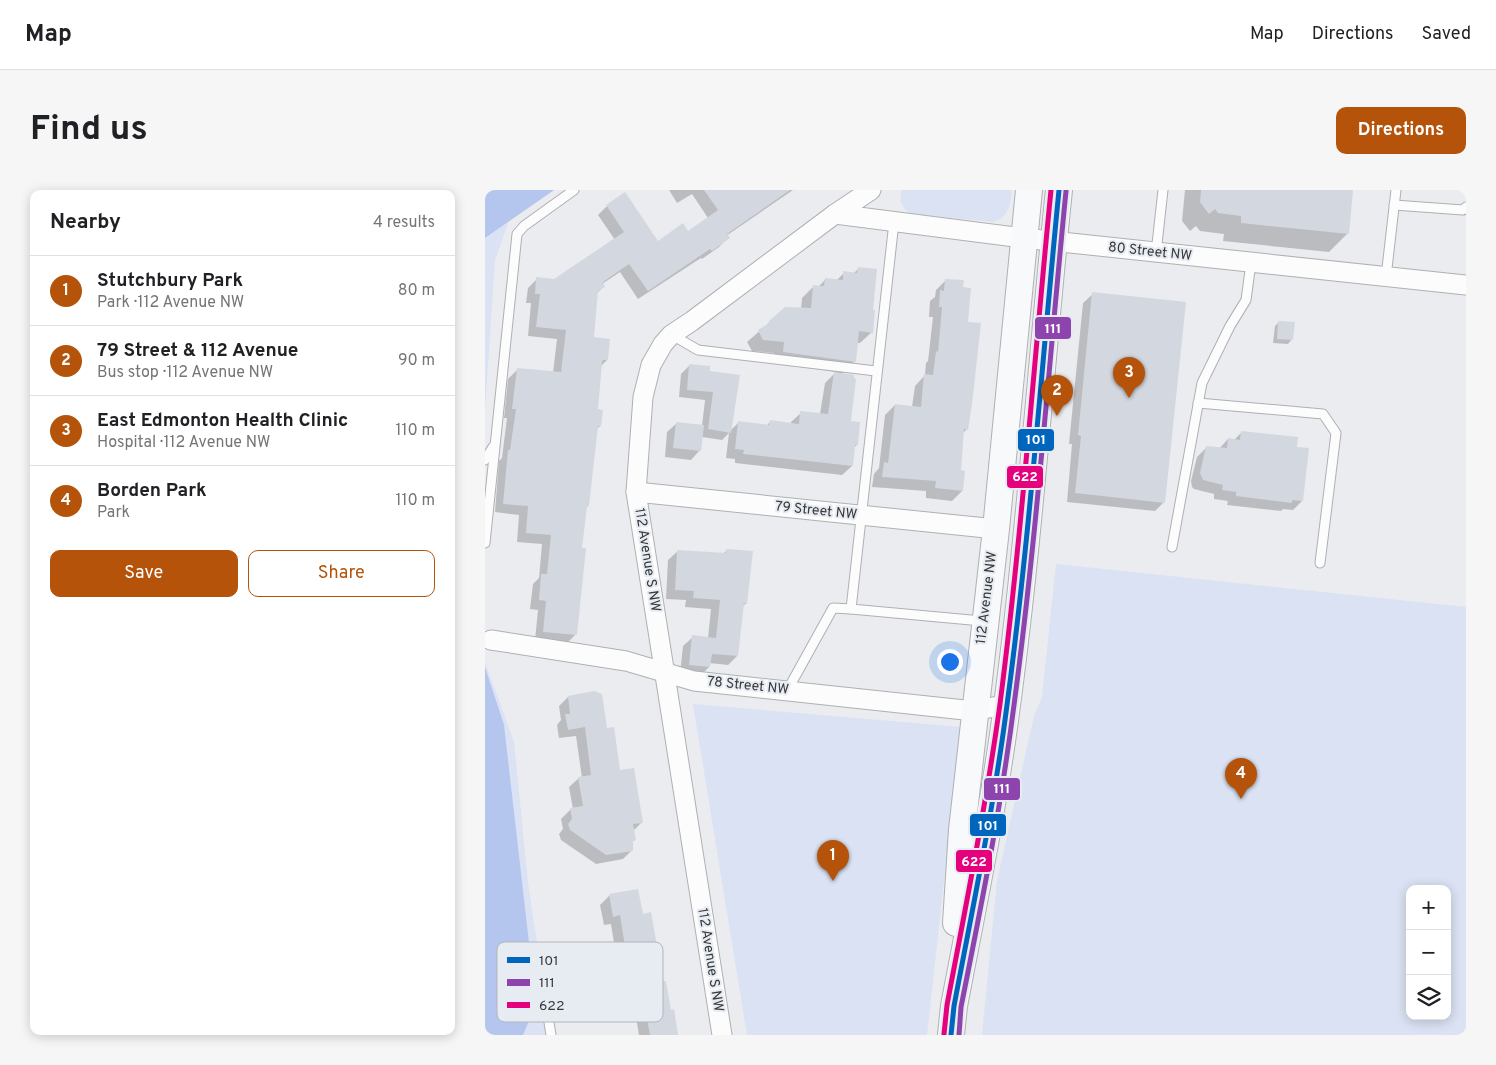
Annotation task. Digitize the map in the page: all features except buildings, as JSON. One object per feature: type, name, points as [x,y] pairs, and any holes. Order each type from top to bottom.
[{"type":"main road","name":"112 Avenue NW","points":[[955,1006],[960,849],[984,621],[996,528],[1029,190]]},
{"type":"main road","name":"112 Avenue NW","points":[[951,1035],[1008,704],[1028,532],[1059,190]]},
{"type":"street","name":"112 Avenue S NW","points":[[722,1035],[636,492],[646,381],[657,354],[671,335],[835,214],[871,190]]},
{"type":"street","name":"80 Street NW","points":[[835,214],[1054,242],[1466,285]]},
{"type":"street","name":"79 Street NW","points":[[636,492],[996,528]]},
{"type":"street","name":"78 Street NW","points":[[491,640],[625,660],[694,681],[974,711],[1008,704]]},
{"type":"lane","points":[[485,543],[487,509],[517,234],[524,226],[575,190]]},
{"type":"lane","points":[[1157,253],[1163,190]]},
{"type":"lane","points":[[1385,277],[1395,190]]},
{"type":"lane","points":[[1394,205],[1463,210],[1466,208]]},
{"type":"lane","points":[[851,610],[894,222]]},
{"type":"lane","points":[[1171,547],[1202,383],[1230,326],[1246,300],[1251,263]]},
{"type":"lane","points":[[671,335],[698,350],[876,371]]},
{"type":"lane","points":[[1198,403],[1323,414],[1336,433],[1320,563]]},
{"type":"lane","points":[[485,460],[495,444]]},
{"type":"lane","points":[[787,690],[833,608],[984,621]]},
{"type":"lane","points":[[549,1022],[551,1035]]},
{"type":"shaded area","points":[[485,190],[554,190],[509,221],[495,260],[485,410]]},
{"type":"shaded area","points":[[485,190],[554,190],[485,238]]},
{"type":"shaded area","points":[[902,190],[1012,190],[1006,214],[993,222],[911,214],[902,204],[900,197]]},
{"type":"shaded area","points":[[1056,564],[1466,607],[1466,1035],[982,1035],[997,881],[1034,716],[1042,697]]},
{"type":"shaded area","points":[[485,662],[514,742],[528,883],[537,942],[497,942],[497,1022],[549,1022],[551,1035],[485,1035]]},
{"type":"shaded area","points":[[485,667],[504,725],[529,942],[497,942],[497,1022],[528,1022],[523,1035],[485,1035]]},
{"type":"shaded area","points":[[693,704],[961,727],[927,1035],[747,1035]]},
{"type":"transit line","name":"622","points":[[944,1034],[947,1005],[982,817],[1000,704],[1021,511],[1051,190]]},
{"type":"transit line","name":"101","points":[[951,1035],[954,1006],[990,818],[1007,705],[1029,512],[1059,190]]},
{"type":"transit line","name":"111","points":[[959,1035],[961,1007],[997,819],[1022,641],[1066,191]]},
{"type":"place","name":"East Edmonton Health Clinic","points":[[1129,398]]},
{"type":"place","name":"79 Street & 112 Avenue","points":[[1057,416]]},
{"type":"place","name":"Borden Park","points":[[1241,799]]},
{"type":"place","name":"Stutchbury Park","points":[[833,881]]}]
